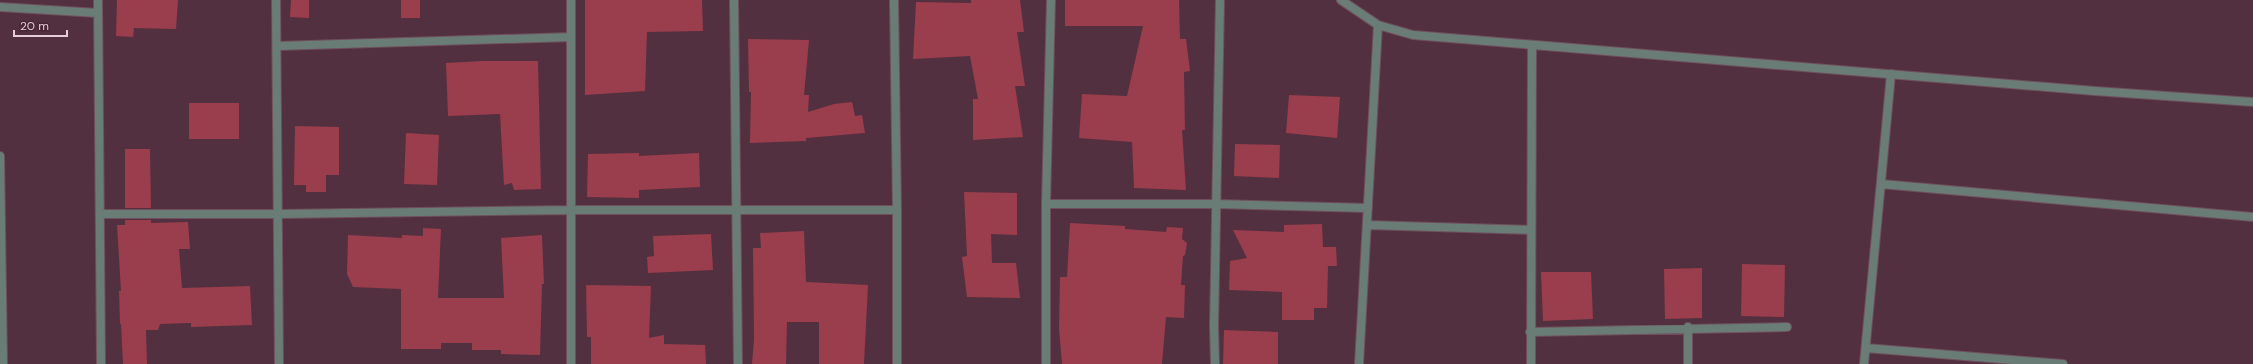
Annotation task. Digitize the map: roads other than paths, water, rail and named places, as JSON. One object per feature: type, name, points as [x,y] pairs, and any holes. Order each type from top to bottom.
[{"type":"street","points":[[98,0],[101,364]]},
{"type":"street","points":[[276,0],[279,214],[278,364]]},
{"type":"street","points":[[571,0],[571,364]]},
{"type":"street","points":[[734,0],[738,364]]},
{"type":"street","points":[[894,0],[897,210],[897,364]]},
{"type":"street","points":[[1046,364],[1046,204],[1051,0]]},
{"type":"street","points":[[1215,364],[1220,0]]},
{"type":"street","points":[[1341,0],[1378,25],[1414,35],[2253,102]]},
{"type":"street","points":[[0,7],[98,13]]},
{"type":"street","points":[[1359,364],[1378,25]]},
{"type":"street","points":[[277,46],[571,36]]},
{"type":"street","points":[[1531,364],[1532,45]]},
{"type":"street","points":[[1864,364],[1891,74]]},
{"type":"street","points":[[0,156],[3,364]]},
{"type":"street","points":[[1881,184],[2253,217]]},
{"type":"street","points":[[1046,204],[1216,204],[1368,208]]},
{"type":"street","points":[[100,214],[279,214],[572,210],[897,210]]},
{"type":"street","points":[[1367,225],[1531,230]]},
{"type":"street","points":[[1530,332],[1688,327],[1787,326]]},
{"type":"street","points":[[1688,327],[1688,364]]},
{"type":"street","points":[[1866,348],[2063,364]]}]
